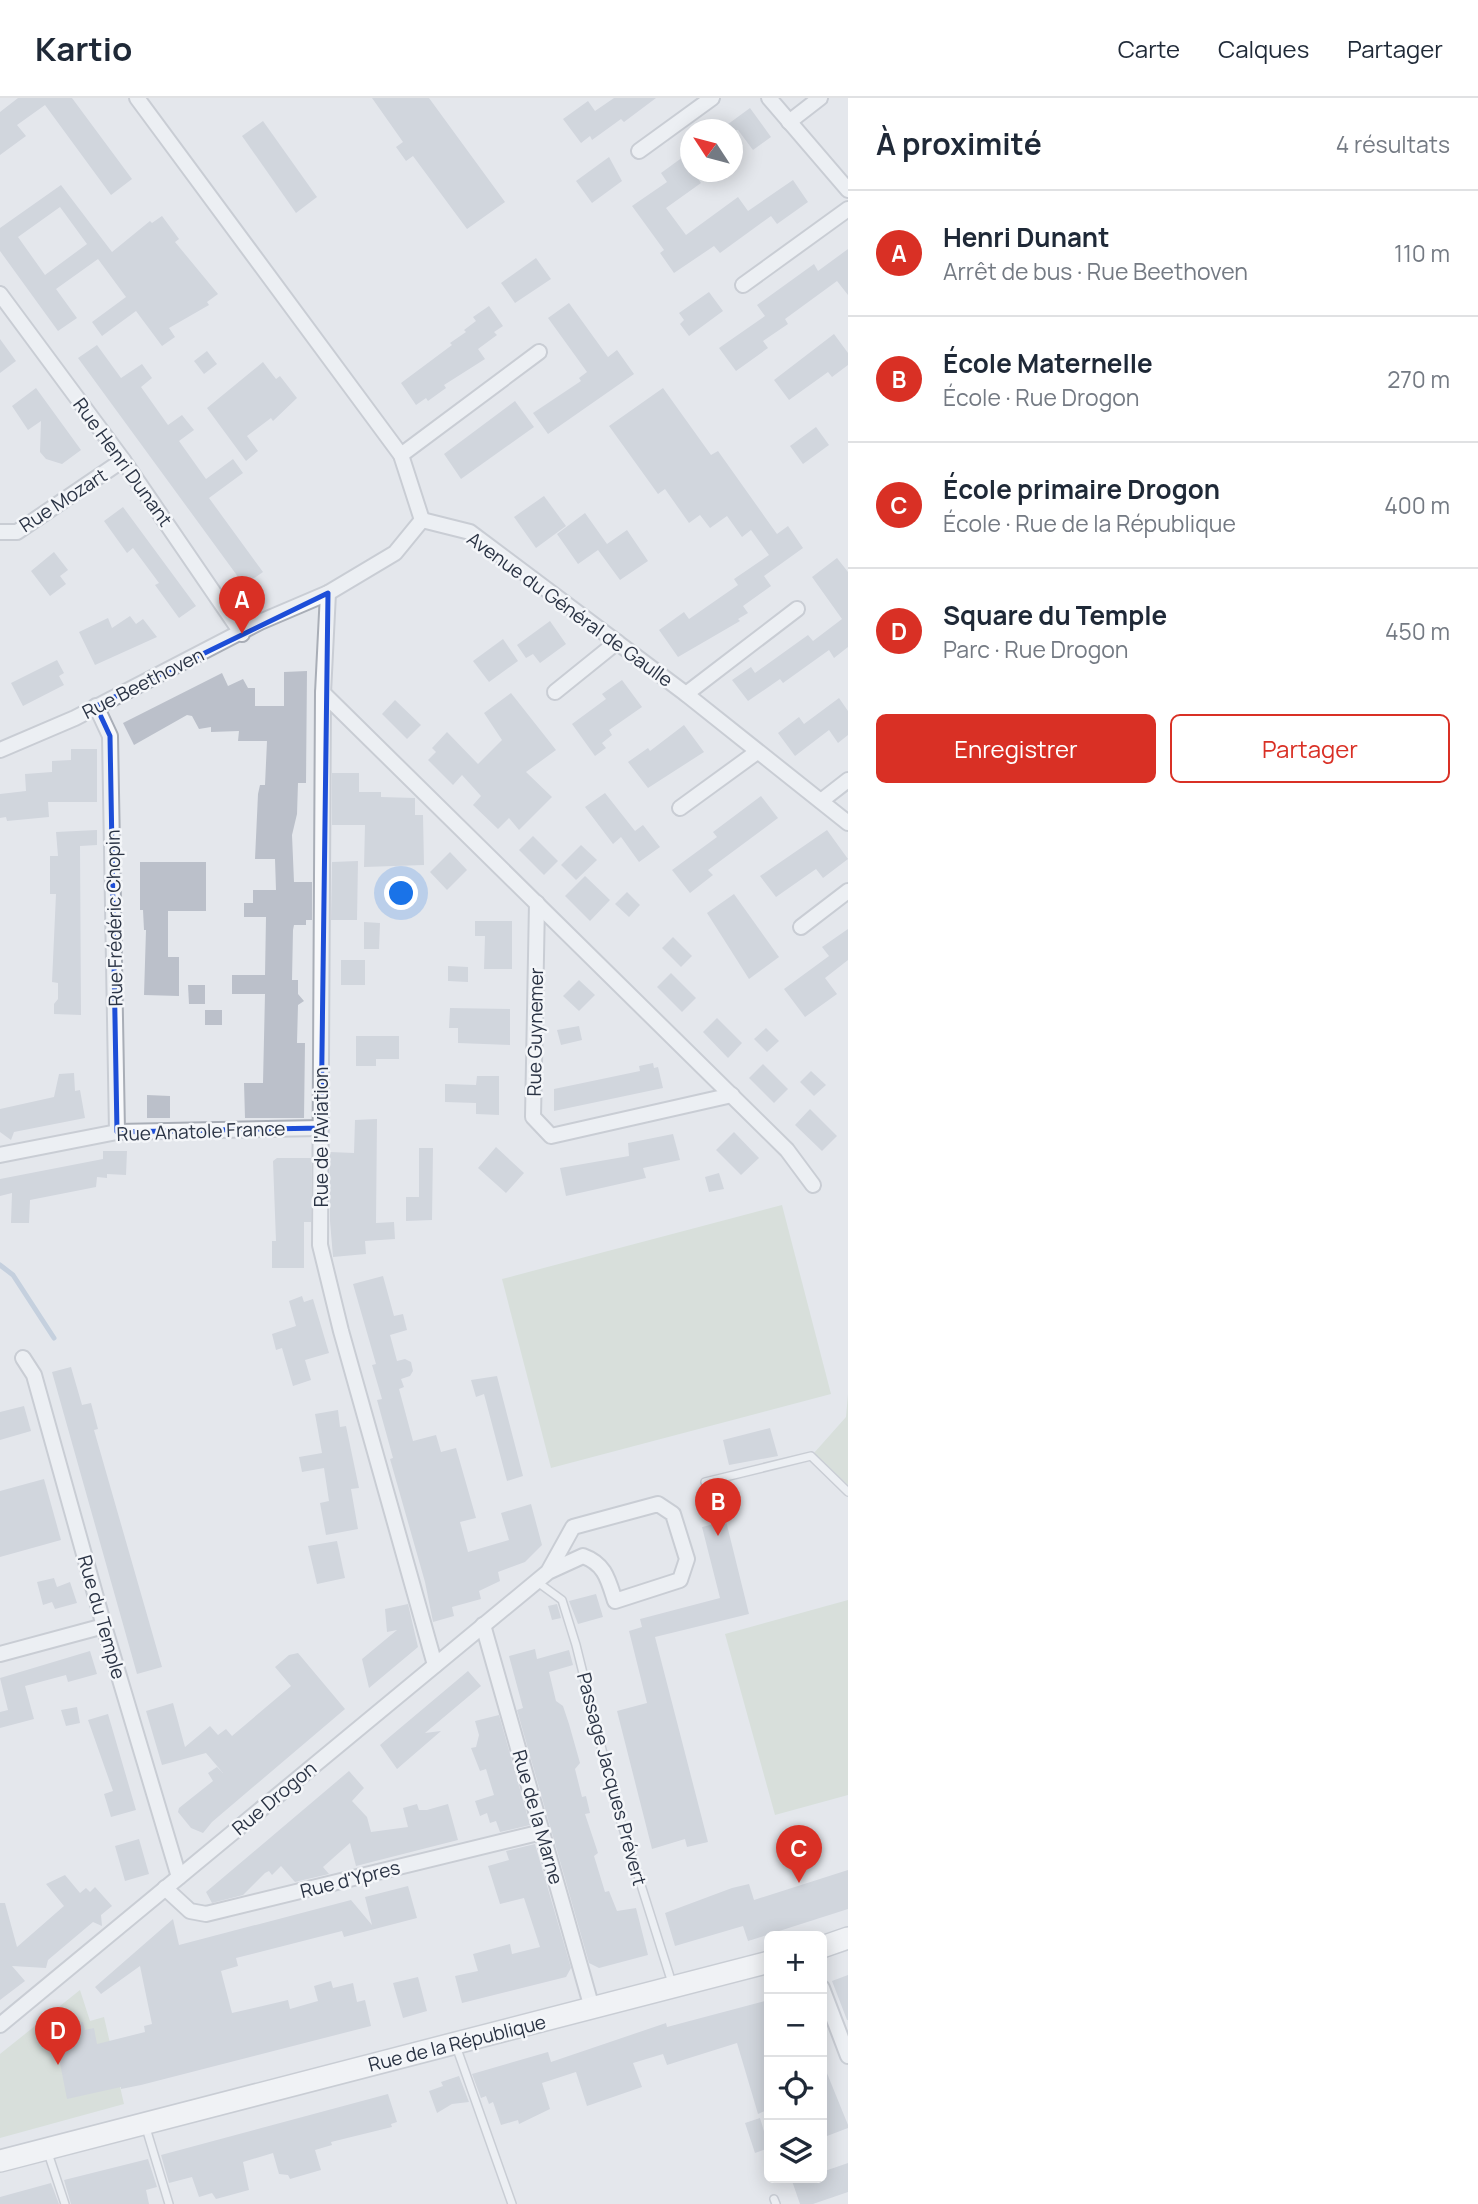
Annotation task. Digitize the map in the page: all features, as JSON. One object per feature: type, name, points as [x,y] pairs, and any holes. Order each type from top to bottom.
[{"type":"street","points":[[137,98],[401,455],[422,520]]},
{"type":"street","points":[[639,151],[712,98]]},
{"type":"street","points":[[769,98],[848,190]]},
{"type":"street","points":[[789,122],[820,98]]},
{"type":"street","points":[[743,285],[848,209]]},
{"type":"street","name":"Rue Henri Dunant","points":[[0,294],[123,460],[242,634]]},
{"type":"street","points":[[401,455],[540,352]]},
{"type":"street","name":"Rue Mozart","points":[[0,532],[17,532],[123,460]]},
{"type":"street","name":"Rue Beethoven","points":[[0,750],[328,593],[395,552],[422,520]]},
{"type":"street","name":"Avenue du Général de Gaulle","points":[[422,520],[470,532],[686,694],[848,823]]},
{"type":"street","name":"Rue de l'Aviation","points":[[328,593],[323,693],[320,1245],[345,1345],[435,1665]]},
{"type":"street","points":[[686,694],[797,609]]},
{"type":"street","points":[[555,692],[617,642]]},
{"type":"street","points":[[323,693],[733,1095],[787,1150],[813,1185]]},
{"type":"street","name":"Rue Frédéric Chopin","points":[[96,706],[110,736],[117,1132]]},
{"type":"street","points":[[680,808],[757,752]]},
{"type":"street","points":[[821,801],[848,780]]},
{"type":"street","points":[[801,927],[848,891]]},
{"type":"street","name":"Rue Guynemer","points":[[537,903],[534,1117],[551,1136],[733,1095]]},
{"type":"street","name":"Rue Anatole France","points":[[0,1155],[117,1132],[321,1128]]},
{"type":"street","name":"Rue du Temple","points":[[23,1358],[34,1375],[104,1626],[179,1877]]},
{"type":"street","name":"Rue Drogon","points":[[0,2025],[542,1576],[583,1556],[598,1562],[607,1575],[615,1601],[680,1580],[687,1559],[673,1514],[658,1504],[573,1527],[542,1576]]},
{"type":"street","name":"Rue de la Marne","points":[[483,1625],[592,2008]]},
{"type":"street","points":[[0,1654],[104,1626]]},
{"type":"street","name":"Rue d'Ypres","points":[[165,1888],[190,1911],[206,1914],[542,1832]]},
{"type":"street","points":[[827,1945],[848,1938]]},
{"type":"street","name":"Rue de la République","points":[[0,2161],[764,1963]]},
{"type":"street","points":[[824,1994],[848,2056]]},
{"type":"lane","points":[[705,1482],[811,1456],[848,1492]]},
{"type":"lane","name":"Passage Jacques Prévert","points":[[542,1576],[562,1600],[576,1645],[616,1806],[673,1987]]},
{"type":"lane","points":[[455,2043],[512,2204]]},
{"type":"lane","points":[[144,2123],[169,2204]]},
{"type":"lane","points":[[47,2149],[65,2204]]},
{"type":"highlighted area","points":[[328,593],[321,1128],[117,1132],[110,736],[96,706]]},
{"type":"green space","points":[[782,1205],[831,1394],[551,1468],[502,1279]]},
{"type":"green space","points":[[848,1394],[848,1485],[814,1453],[846,1417]]},
{"type":"green space","points":[[848,1600],[848,1795],[775,1815],[725,1634]]},
{"type":"green space","points":[[80,1990],[90,2021],[104,2017],[124,2104],[0,2138],[0,2054]]},
{"type":"building","points":[[18,98],[72,98],[132,179],[111,195],[45,105],[17,125],[26,136],[0,155],[0,112]]},
{"type":"building","points":[[372,98],[429,98],[505,202],[467,229],[413,156],[406,161],[396,147],[403,142]]},
{"type":"building","points":[[614,98],[656,98],[624,122],[621,119],[592,140],[590,136],[581,143],[563,119],[588,101],[595,111]]},
{"type":"building","points":[[750,108],[771,137],[753,150],[743,137],[743,119],[735,119]]},
{"type":"building","points":[[263,121],[317,197],[296,213],[242,136]]},
{"type":"building","points":[[609,157],[622,181],[592,203],[576,181]]},
{"type":"building","points":[[680,159],[680,182],[701,183],[666,208],[686,235],[738,197],[748,211],[793,180],[808,202],[777,224],[771,216],[720,253],[714,246],[674,273],[660,253],[664,250],[632,206],[667,182],[661,173]]},
{"type":"building","points":[[61,185],[112,252],[150,221],[152,223],[162,216],[179,239],[175,242],[218,294],[207,302],[209,305],[169,328],[175,337],[162,346],[136,311],[102,336],[92,322],[126,297],[98,259],[56,289],[77,318],[58,331],[0,251],[0,228]],"holes":[[[60,207],[87,244],[45,275],[18,237]]]},
{"type":"building","points":[[848,249],[848,295],[837,281],[785,319],[788,324],[763,341],[768,348],[736,371],[719,348],[765,316],[757,305],[814,264],[818,271]]},
{"type":"building","points":[[536,258],[551,279],[515,303],[501,283]]},
{"type":"building","points":[[709,292],[723,311],[689,336],[680,324],[684,320],[679,313]]},
{"type":"building","points":[[569,303],[608,357],[617,350],[634,374],[548,434],[533,413],[581,381],[579,378],[587,372],[548,318]]},
{"type":"building","points":[[489,306],[503,326],[494,332],[497,335],[478,349],[485,359],[444,385],[446,388],[428,401],[426,398],[416,405],[401,383],[452,345],[450,343],[476,321],[473,317]]},
{"type":"building","points":[[834,334],[848,353],[848,365],[832,377],[828,372],[789,400],[774,380]]},
{"type":"building","points":[[0,339],[16,361],[0,373]]},
{"type":"building","points":[[97,345],[121,378],[142,364],[152,378],[141,387],[168,425],[182,415],[194,430],[179,441],[206,479],[233,459],[243,473],[209,498],[263,572],[244,585],[78,358]]},
{"type":"building","points":[[207,351],[217,364],[204,374],[194,361]]},
{"type":"building","points":[[263,362],[276,379],[280,376],[297,398],[273,421],[271,418],[247,436],[258,451],[246,461],[207,408]]},
{"type":"building","points":[[36,388],[81,450],[62,464],[46,459],[40,452],[41,421],[28,430],[12,406]]},
{"type":"building","points":[[663,388],[711,455],[718,451],[777,534],[788,526],[803,548],[764,576],[771,586],[743,606],[748,613],[738,619],[740,621],[678,657],[659,630],[684,612],[689,619],[738,585],[734,579],[769,555],[751,530],[742,537],[727,516],[710,528],[700,515],[689,523],[665,489],[658,494],[609,426]]},
{"type":"building","points":[[515,401],[534,427],[461,479],[444,454]]},
{"type":"building","points":[[816,427],[829,445],[803,464],[790,446]]},
{"type":"building","points":[[544,496],[566,526],[536,548],[514,517]]},
{"type":"building","points":[[123,507],[196,606],[179,618],[155,585],[159,583],[133,548],[127,553],[104,521]]},
{"type":"building","points":[[585,513],[607,544],[627,530],[648,561],[620,580],[598,550],[578,564],[557,534]]},
{"type":"building","points":[[54,552],[68,570],[60,576],[66,584],[50,596],[31,571]]},
{"type":"building","points":[[837,558],[848,572],[848,647],[834,658],[829,650],[783,683],[780,679],[748,701],[732,680],[751,667],[755,673],[808,635],[813,641],[842,619],[812,577]]},
{"type":"building","points":[[130,616],[136,624],[143,619],[157,637],[95,665],[79,632],[108,618],[112,628]]},
{"type":"building","points":[[550,621],[566,644],[540,663],[533,654],[526,658],[517,645]]},
{"type":"building","points":[[503,639],[518,661],[489,682],[473,661]]},
{"type":"building","points":[[57,660],[64,673],[59,676],[64,685],[23,706],[11,683]]},
{"type":"building","points":[[307,671],[306,783],[298,783],[297,814],[292,835],[294,882],[312,882],[312,920],[306,920],[306,925],[294,925],[293,930],[292,980],[298,980],[298,994],[304,1001],[298,1005],[297,1043],[305,1043],[304,1118],[245,1118],[244,1083],[263,1083],[265,994],[232,994],[232,975],[265,975],[266,917],[244,917],[244,903],[253,903],[253,890],[276,890],[275,859],[255,859],[258,794],[260,785],[265,785],[267,741],[238,741],[239,731],[211,732],[211,727],[199,729],[192,716],[187,715],[134,745],[123,723],[222,673],[228,686],[243,679],[248,688],[255,688],[255,706],[284,706],[284,672]]},
{"type":"building","points":[[622,680],[642,707],[609,730],[612,735],[602,743],[606,748],[595,756],[572,724],[606,699],[602,694]]},
{"type":"building","points":[[511,693],[556,750],[526,772],[552,797],[519,830],[509,818],[498,829],[473,805],[481,796],[462,775],[453,785],[428,760],[436,752],[432,748],[447,732],[478,764],[502,740],[484,713]]},
{"type":"building","points":[[839,698],[848,711],[848,735],[838,743],[829,730],[795,756],[778,733],[799,717],[804,724]]},
{"type":"building","points":[[395,700],[421,725],[407,739],[382,714]]},
{"type":"building","points":[[684,725],[704,752],[648,788],[628,762],[648,748],[650,751]]},
{"type":"building","points":[[71,749],[97,749],[97,802],[48,802],[49,817],[7,821],[6,817],[0,818],[0,794],[26,791],[25,774],[52,772],[52,761],[71,760]]},
{"type":"building","points":[[332,773],[359,773],[359,792],[381,792],[381,797],[415,798],[415,815],[423,815],[424,865],[364,867],[365,825],[332,825]]},
{"type":"building","points":[[605,793],[635,831],[643,825],[660,847],[639,862],[621,837],[613,844],[585,807]]},
{"type":"building","points":[[761,796],[778,818],[708,870],[713,875],[690,893],[672,870],[717,837],[713,832]]},
{"type":"building","points":[[97,830],[97,845],[80,846],[81,1015],[54,1014],[54,1004],[58,999],[58,983],[52,982],[56,894],[50,894],[50,856],[58,856],[56,832]]},
{"type":"building","points":[[827,830],[848,859],[823,878],[816,869],[776,897],[760,876]]},
{"type":"building","points":[[533,836],[558,861],[544,875],[519,850]]},
{"type":"building","points":[[581,845],[597,860],[576,880],[561,865]]},
{"type":"building","points":[[450,852],[467,870],[447,890],[430,872]]},
{"type":"building","points":[[358,861],[357,920],[331,920],[332,862]]},
{"type":"building","points":[[140,862],[206,862],[206,911],[168,911],[168,957],[179,957],[179,996],[144,995],[146,930],[143,910],[140,910]]},
{"type":"building","points":[[585,876],[610,900],[590,921],[565,896]]},
{"type":"building","points":[[627,892],[640,905],[629,917],[615,904]]},
{"type":"building","points":[[734,894],[779,957],[749,979],[707,913]]},
{"type":"building","points":[[475,921],[512,921],[512,969],[484,969],[485,936],[475,936]]},
{"type":"building","points":[[364,922],[380,923],[379,949],[364,949]]},
{"type":"building","points":[[848,929],[848,960],[825,978],[837,994],[805,1017],[784,989],[829,956],[822,947]]},
{"type":"building","points":[[673,937],[692,956],[681,967],[662,948]]},
{"type":"building","points":[[341,960],[365,960],[365,985],[341,985]]},
{"type":"building","points":[[448,966],[468,967],[468,982],[448,981]]},
{"type":"building","points":[[671,973],[696,998],[682,1012],[657,987]]},
{"type":"building","points":[[579,980],[595,995],[579,1011],[563,996]]},
{"type":"building","points":[[188,985],[205,985],[205,1004],[189,1004]]},
{"type":"building","points":[[450,1008],[510,1009],[510,1045],[458,1043],[458,1028],[449,1028]]},
{"type":"building","points":[[205,1010],[222,1010],[222,1025],[205,1025]]},
{"type":"building","points":[[717,1018],[742,1043],[728,1058],[703,1032]]},
{"type":"building","points":[[579,1026],[582,1040],[561,1045],[557,1030]]},
{"type":"building","points":[[766,1028],[779,1041],[767,1052],[754,1039]]},
{"type":"building","points":[[356,1036],[399,1036],[399,1059],[376,1059],[376,1066],[356,1066]]},
{"type":"building","points":[[653,1063],[654,1068],[658,1067],[663,1088],[554,1111],[554,1089],[640,1071],[639,1066]]},
{"type":"building","points":[[763,1064],[788,1089],[774,1103],[749,1078]]},
{"type":"building","points":[[811,1071],[826,1085],[814,1096],[800,1082]]},
{"type":"building","points":[[74,1073],[75,1091],[80,1090],[85,1118],[14,1132],[11,1140],[0,1132],[0,1109],[54,1097],[59,1074]]},
{"type":"building","points":[[477,1076],[499,1076],[499,1115],[476,1114],[476,1103],[445,1102],[445,1084],[476,1085]]},
{"type":"building","points":[[147,1095],[170,1096],[170,1118],[147,1118]]},
{"type":"building","points":[[810,1109],[837,1136],[822,1151],[795,1125]]},
{"type":"building","points":[[377,1119],[376,1223],[394,1222],[395,1239],[365,1241],[366,1254],[333,1257],[330,1152],[354,1153],[355,1120]]},
{"type":"building","points":[[734,1132],[759,1158],[741,1175],[716,1150]]},
{"type":"building","points":[[673,1134],[680,1160],[643,1168],[646,1178],[566,1196],[560,1168],[629,1156],[628,1143]]},
{"type":"building","points":[[496,1147],[524,1173],[506,1193],[478,1168]]},
{"type":"building","points":[[419,1148],[433,1148],[432,1220],[406,1221],[406,1197],[419,1197]]},
{"type":"building","points":[[103,1151],[127,1151],[126,1175],[107,1174],[107,1178],[97,1177],[96,1187],[30,1200],[29,1223],[11,1223],[12,1193],[0,1196],[0,1179],[103,1159]]},
{"type":"building","points":[[277,1158],[311,1158],[311,1222],[304,1222],[304,1268],[272,1268],[272,1241],[276,1241],[273,1161]]},
{"type":"building","points":[[719,1173],[724,1189],[709,1192],[705,1177]]},
{"type":"building","points":[[383,1276],[394,1316],[403,1314],[407,1330],[390,1335],[397,1361],[405,1359],[411,1362],[413,1371],[410,1376],[401,1379],[404,1387],[399,1389],[413,1441],[436,1435],[441,1452],[456,1448],[476,1518],[460,1522],[468,1552],[509,1540],[501,1513],[531,1504],[542,1545],[525,1562],[498,1572],[500,1581],[479,1591],[481,1599],[452,1607],[454,1616],[433,1622],[425,1582],[390,1459],[393,1458],[377,1400],[382,1399],[372,1365],[376,1364],[353,1284]]},
{"type":"building","points":[[302,1296],[304,1302],[313,1299],[329,1353],[305,1360],[311,1380],[293,1386],[282,1348],[276,1350],[272,1334],[296,1326],[289,1301]]},
{"type":"building","points":[[71,1367],[82,1405],[91,1403],[98,1429],[94,1430],[162,1667],[137,1674],[52,1372]]},
{"type":"building","points":[[497,1376],[523,1476],[507,1481],[484,1394],[476,1397],[471,1380]]},
{"type":"building","points":[[24,1406],[31,1431],[0,1440],[0,1412]]},
{"type":"building","points":[[338,1410],[340,1427],[346,1426],[359,1488],[351,1489],[358,1529],[326,1535],[320,1503],[329,1501],[324,1468],[302,1472],[299,1457],[322,1453],[315,1414]]},
{"type":"building","points":[[770,1428],[778,1456],[729,1465],[723,1440]]},
{"type":"building","points":[[44,1479],[61,1540],[0,1557],[0,1491]]},
{"type":"building","points":[[726,1521],[749,1614],[655,1637],[708,1842],[687,1847],[685,1839],[652,1849],[617,1711],[647,1703],[629,1631],[642,1627],[640,1619],[720,1598],[702,1527]]},
{"type":"building","points":[[337,1541],[345,1578],[317,1584],[308,1546]]},
{"type":"building","points":[[54,1578],[57,1587],[70,1582],[77,1603],[55,1609],[52,1602],[43,1605],[37,1582]]},
{"type":"building","points":[[596,1594],[603,1617],[578,1624],[569,1601]]},
{"type":"building","points":[[408,1604],[418,1647],[369,1688],[362,1659],[397,1630],[387,1632],[385,1609]]},
{"type":"building","points":[[557,1604],[561,1618],[552,1620],[548,1606]]},
{"type":"building","points":[[535,1649],[537,1659],[569,1650],[573,1665],[549,1672],[556,1701],[563,1706],[580,1763],[575,1769],[582,1797],[586,1796],[590,1813],[585,1814],[598,1853],[594,1856],[605,1892],[609,1891],[617,1911],[636,1908],[648,1955],[599,1968],[589,1963],[517,1710],[523,1708],[509,1656]]},
{"type":"building","points":[[90,1651],[97,1674],[68,1682],[66,1675],[25,1686],[34,1719],[0,1728],[0,1712],[8,1710],[0,1678]]},
{"type":"building","points":[[298,1653],[345,1709],[212,1822],[203,1833],[191,1828],[178,1812],[179,1808],[213,1781],[208,1773],[217,1767],[223,1773],[206,1753],[162,1765],[146,1711],[173,1703],[185,1747],[210,1726],[218,1735],[226,1729],[232,1736],[291,1686],[275,1667],[289,1655]]},
{"type":"building","points":[[468,1671],[481,1686],[425,1733],[441,1731],[397,1769],[380,1745]]},
{"type":"building","points":[[77,1707],[80,1723],[66,1726],[61,1710]]},
{"type":"building","points":[[108,1714],[136,1810],[111,1817],[104,1794],[113,1791],[88,1720]]},
{"type":"building","points":[[499,1715],[530,1825],[500,1832],[496,1821],[490,1823],[487,1813],[480,1816],[475,1801],[494,1795],[486,1769],[480,1771],[471,1748],[476,1747],[479,1735],[475,1721]]},
{"type":"building","points":[[349,1771],[364,1788],[352,1801],[367,1817],[371,1832],[408,1827],[403,1808],[417,1804],[419,1810],[427,1810],[448,1804],[458,1840],[356,1866],[350,1843],[323,1867],[329,1874],[295,1882],[281,1866],[272,1875],[269,1871],[265,1873],[243,1895],[212,1903],[206,1892]]},
{"type":"building","points":[[139,1839],[149,1874],[125,1881],[115,1846]]},
{"type":"building","points":[[535,1844],[571,1968],[566,1977],[462,2003],[455,1976],[478,1971],[473,1954],[510,1944],[512,1954],[540,1947],[524,1898],[500,1904],[488,1866],[509,1860],[506,1851]]},
{"type":"building","points":[[848,1870],[848,1909],[779,1931],[764,1931],[764,1936],[748,1941],[743,1926],[675,1946],[665,1913],[749,1884],[754,1900]]},
{"type":"building","points":[[65,1875],[80,1893],[86,1888],[90,1892],[95,1887],[112,1906],[101,1915],[102,1926],[93,1922],[48,1960],[46,1968],[12,1966],[25,1981],[0,2000],[0,1903],[5,1903],[17,1947],[64,1906],[46,1884]]},
{"type":"building","points":[[408,1886],[417,1918],[344,1937],[342,1931],[236,1958],[238,1966],[221,1971],[232,2013],[288,2000],[290,2009],[318,2001],[314,1986],[331,1981],[333,1988],[353,1983],[357,2002],[365,2000],[371,2026],[141,2085],[67,2099],[55,2038],[63,2036],[61,2027],[83,2022],[85,2030],[94,2028],[97,2044],[145,2032],[144,2026],[152,2024],[140,1966],[101,1994],[95,1987],[173,1919],[179,1945],[351,1900],[372,1925],[365,1897]]},
{"type":"building","points":[[848,1975],[848,2020],[847,2020],[832,1981]]},
{"type":"building","points":[[418,1977],[427,2011],[403,2018],[393,1983]]},
{"type":"building","points":[[764,2001],[764,2111],[758,2114],[737,2043],[667,2065],[663,2054],[633,2063],[642,2087],[587,2106],[576,2072],[542,2083],[550,2109],[519,2124],[518,2120],[501,2125],[493,2102],[489,2104],[486,2096],[481,2098],[472,2074],[548,2052],[551,2062],[666,2023],[667,2027]]},
{"type":"building","points":[[827,2073],[848,2125],[848,2128],[827,2136]]},
{"type":"building","points":[[459,2076],[469,2102],[452,2104],[437,2113],[429,2091],[443,2086],[441,2082]]},
{"type":"building","points":[[388,2094],[397,2122],[391,2124],[392,2127],[331,2142],[332,2145],[315,2150],[321,2170],[290,2179],[288,2175],[279,2174],[273,2153],[243,2162],[249,2190],[216,2199],[212,2193],[199,2197],[192,2177],[169,2183],[161,2155]]},
{"type":"building","points":[[760,2118],[764,2131],[764,2150],[755,2153],[745,2123]]},
{"type":"building","points":[[148,2159],[157,2187],[146,2190],[149,2204],[71,2204],[64,2180]]},
{"type":"building","points":[[848,2163],[848,2192],[813,2204],[800,2204],[793,2183],[827,2183],[827,2170]]},
{"type":"building","points":[[51,2183],[59,2204],[0,2204],[0,2197]]},
{"type":"waterway","points":[[0,1265],[13,1275],[54,1338]]},
{"type":"place","name":"Henri Dunant","points":[[242,634]]},
{"type":"place","name":"École Maternelle","points":[[718,1536]]},
{"type":"place","name":"École primaire Drogon","points":[[799,1883]]},
{"type":"place","name":"Square du Temple","points":[[58,2065]]}]
